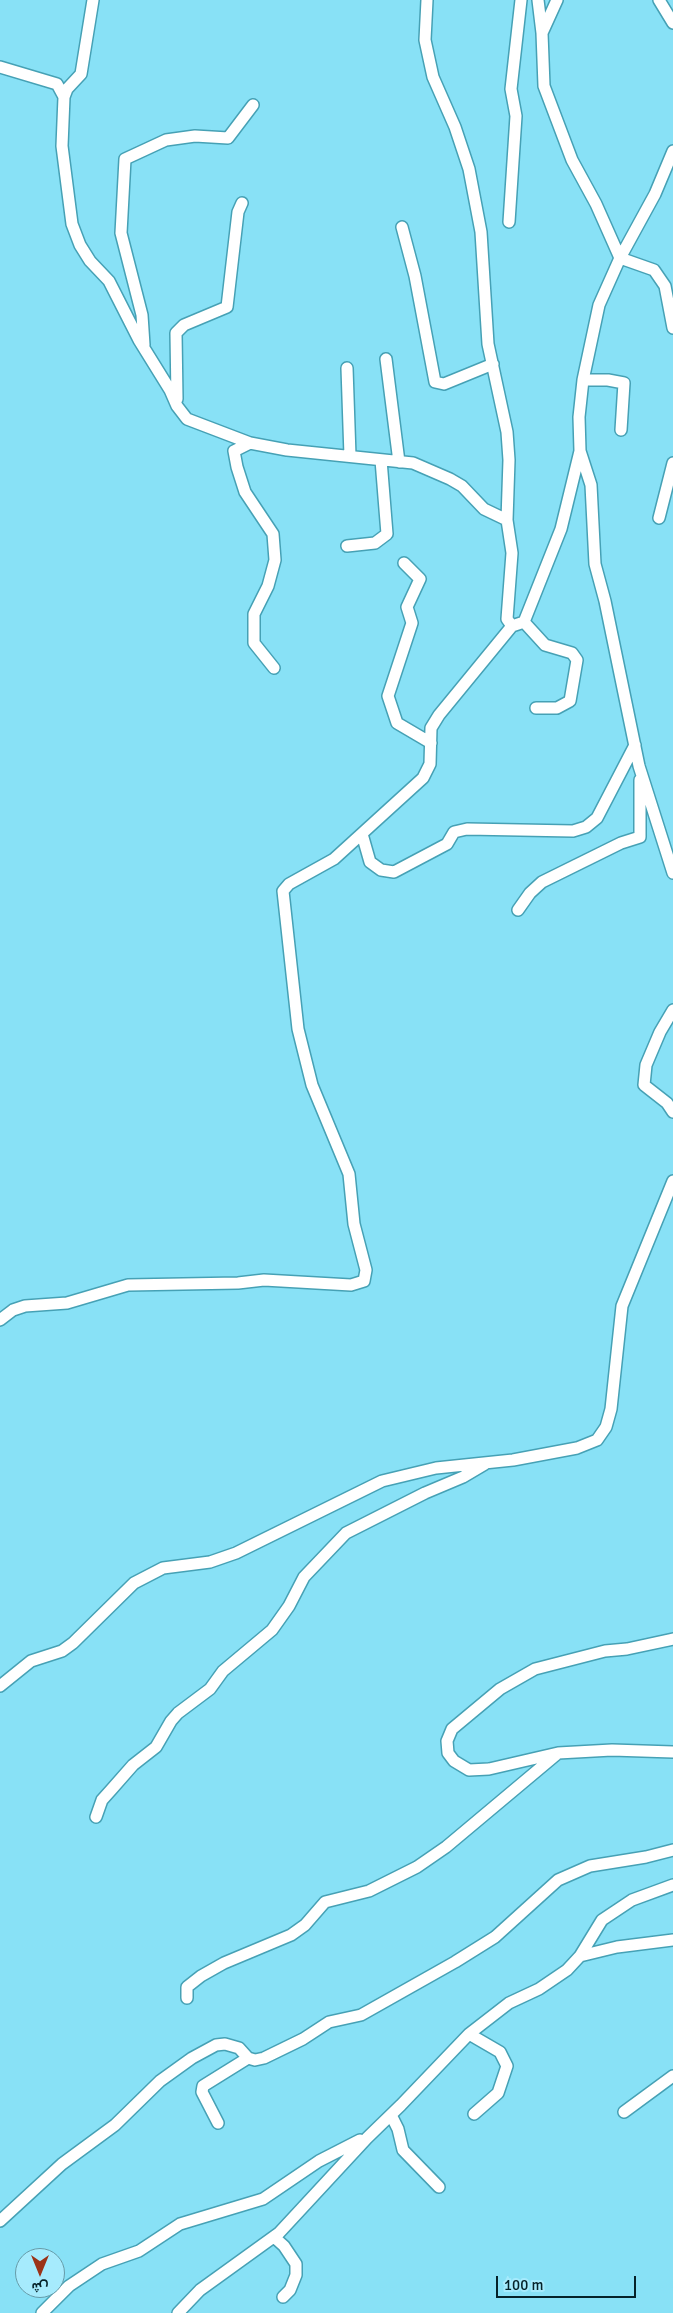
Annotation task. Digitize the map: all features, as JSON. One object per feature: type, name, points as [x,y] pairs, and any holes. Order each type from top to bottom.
[{"type":"street","points":[[93,0],[80,74],[67,89],[64,96],[62,146],[72,224],[80,245],[109,281],[177,406],[187,419],[250,442],[287,450],[413,463],[462,486],[484,509],[507,520]]},
{"type":"street","points":[[427,0],[425,40],[433,78],[455,127],[474,188],[481,232],[488,344],[507,432],[507,520],[512,554],[507,619],[512,626]]},
{"type":"street","points":[[508,222],[516,116],[511,89],[521,0]]},
{"type":"street","points":[[538,0],[542,33],[544,86],[572,160],[596,204],[620,258],[654,270],[665,286],[673,328]]},
{"type":"street","points":[[542,33],[557,0]]},
{"type":"street","points":[[659,0],[673,23]]},
{"type":"street","points":[[0,67],[57,84],[64,96]]},
{"type":"street","points":[[145,349],[142,315],[121,233],[125,159],[166,140],[195,136],[228,138],[254,105]]},
{"type":"street","points":[[0,1320],[13,1310],[25,1306],[67,1303],[128,1285],[238,1283],[264,1280],[351,1285],[364,1282],[366,1270],[354,1224],[349,1174],[312,1085],[298,1029],[283,891],[289,884],[334,859],[423,778],[430,764],[431,728],[438,715],[512,626],[524,622],[561,530],[580,451],[583,380],[599,305],[620,258],[655,194],[673,151]]},
{"type":"street","points":[[177,406],[176,334],[184,325],[227,307],[238,212],[242,204]]},
{"type":"street","points":[[402,228],[415,276],[434,382],[444,384],[493,364]]},
{"type":"street","points":[[386,358],[399,462]]},
{"type":"street","points":[[347,368],[350,456]]},
{"type":"street","points":[[583,380],[624,384],[621,430]]},
{"type":"street","points":[[250,442],[234,451],[245,492],[273,534],[275,560],[268,586],[254,614],[254,643],[274,668]]},
{"type":"street","points":[[518,910],[530,893],[542,882],[621,843],[640,837],[639,766],[636,745],[606,601],[595,564],[591,484],[580,451]]},
{"type":"street","points":[[347,546],[375,543],[387,534],[381,460]]},
{"type":"street","points":[[659,518],[673,463]]},
{"type":"street","points":[[404,563],[420,579],[407,607],[412,623],[388,696],[397,724],[431,742]]},
{"type":"street","points":[[524,622],[545,645],[572,653],[577,660],[570,701],[557,708],[536,708]]},
{"type":"street","points":[[362,834],[370,862],[380,870],[394,872],[447,844],[454,832],[467,829],[573,832],[586,827],[597,818],[636,745]]},
{"type":"street","points":[[639,766],[673,873]]},
{"type":"street","points":[[673,1010],[660,1032],[646,1065],[644,1085],[667,1103],[673,1112]]},
{"type":"street","points":[[0,1686],[31,1661],[62,1650],[73,1643],[134,1583],[163,1568],[210,1562],[236,1553],[382,1481],[436,1468],[577,1448],[597,1440],[606,1427],[611,1408],[622,1306],[673,1182]]},
{"type":"street","points":[[96,1817],[102,1800],[133,1765],[156,1747],[178,1713],[210,1689],[223,1671],[272,1630],[289,1606],[304,1577],[346,1533],[408,1501],[463,1477],[488,1462]]},
{"type":"street","points":[[673,1638],[628,1648],[604,1650],[535,1668],[500,1689],[452,1729],[448,1741],[448,1753],[454,1761],[469,1770],[489,1769],[558,1753],[612,1750],[673,1752]]},
{"type":"street","points":[[187,1998],[187,1987],[201,1976],[224,1963],[291,1935],[305,1925],[325,1902],[369,1891],[417,1867],[453,1842],[558,1753]]},
{"type":"street","points":[[0,2221],[62,2164],[115,2125],[160,2082],[192,2058],[216,2045],[225,2044],[239,2048],[248,2058],[255,2060],[264,2058],[303,2039],[329,2022],[361,2015],[455,1962],[495,1937],[558,1880],[590,1866],[646,1857],[673,1850]]},
{"type":"street","points":[[178,2313],[200,2290],[274,2237],[367,2138],[469,2034],[509,2003],[539,1989],[567,1970],[580,1956],[602,1920],[632,1900],[673,1885]]},
{"type":"street","points":[[580,1956],[617,1946],[673,1940]]},
{"type":"street","points":[[469,2034],[500,2052],[507,2066],[498,2093],[474,2114]]},
{"type":"street","points":[[218,2123],[202,2092],[203,2086],[248,2058]]},
{"type":"street","points":[[624,2112],[673,2076]]},
{"type":"street","points":[[390,2115],[398,2129],[404,2150],[439,2186]]},
{"type":"street","points":[[42,2313],[69,2286],[102,2264],[144,2248],[180,2224],[263,2199],[320,2161],[367,2138]]},
{"type":"street","points":[[274,2237],[284,2246],[296,2264],[296,2275],[290,2290],[284,2297]]}]
